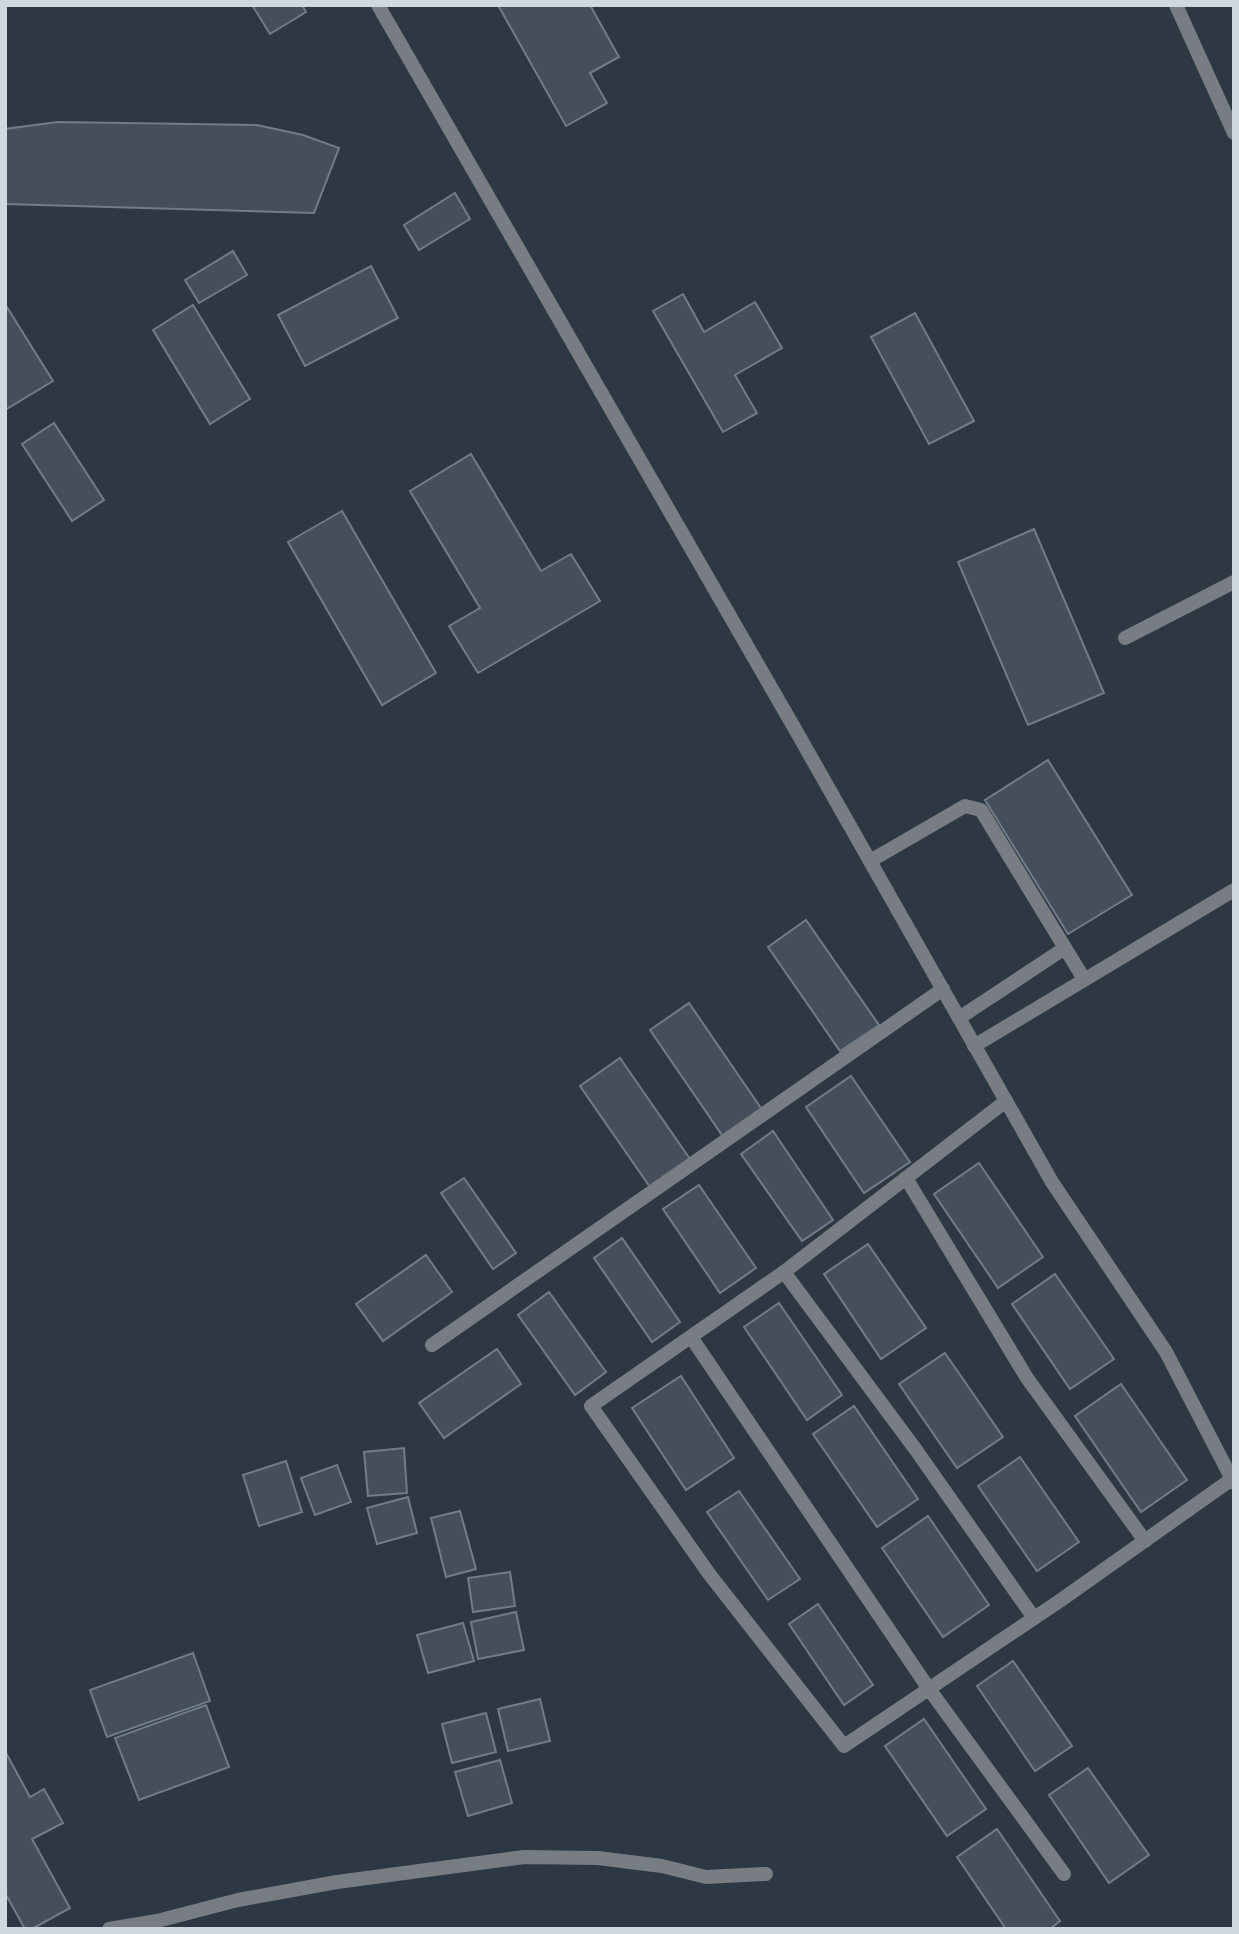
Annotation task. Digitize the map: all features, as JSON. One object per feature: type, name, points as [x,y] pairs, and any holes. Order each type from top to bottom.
[{"type":"street","points":[[378,5],[870,861],[1052,1182],[1166,1352],[1233,1481],[844,1746],[710,1575],[591,1406],[784,1272],[1006,1101]]},
{"type":"street","points":[[1176,5],[1234,133]]},
{"type":"street","points":[[1125,638],[1234,582]]},
{"type":"street","points":[[870,861],[965,806],[981,810],[1084,979]]},
{"type":"street","points":[[974,1046],[1234,890]]},
{"type":"street","points":[[959,1018],[1065,948]]},
{"type":"street","points":[[432,1345],[943,989]]},
{"type":"street","points":[[906,1178],[1027,1378],[1145,1541]]},
{"type":"street","points":[[784,1272],[916,1450],[1034,1618]]},
{"type":"street","points":[[691,1337],[929,1689],[1065,1874]]},
{"type":"street","points":[[109,1929],[157,1921],[237,1900],[337,1882],[524,1857],[598,1858],[662,1866],[706,1877],[766,1874]]},
{"type":"building","points":[[252,5],[302,5],[306,12],[270,34]]},
{"type":"building","points":[[498,5],[590,5],[619,57],[590,73],[607,103],[566,126]]},
{"type":"building","points":[[58,122],[257,125],[303,135],[339,148],[314,213],[5,204],[5,129]]},
{"type":"building","points":[[455,193],[470,219],[419,250],[404,225]]},
{"type":"building","points":[[233,251],[247,275],[199,303],[185,280]]},
{"type":"building","points":[[371,266],[398,318],[305,366],[278,315]]},
{"type":"building","points":[[683,294],[704,332],[755,302],[782,348],[735,375],[757,413],[723,432],[653,311]]},
{"type":"building","points":[[5,304],[53,381],[5,410]]},
{"type":"building","points":[[193,305],[250,399],[210,424],[153,330]]},
{"type":"building","points":[[915,313],[974,421],[929,444],[871,337]]},
{"type":"building","points":[[54,423],[104,500],[72,521],[22,444]]},
{"type":"building","points":[[471,454],[541,571],[571,554],[600,601],[478,673],[449,626],[480,608],[410,491]]},
{"type":"building","points":[[342,511],[436,673],[382,705],[288,542]]},
{"type":"building","points":[[1034,529],[1104,693],[1028,725],[958,562]]},
{"type":"building","points":[[1048,760],[1132,895],[1068,934],[985,800]]},
{"type":"building","points":[[806,920],[879,1025],[840,1051],[768,947]]},
{"type":"building","points":[[689,1003],[763,1111],[724,1138],[650,1030]]},
{"type":"building","points":[[620,1058],[690,1159],[650,1187],[580,1086]]},
{"type":"building","points":[[851,1076],[910,1162],[864,1193],[806,1107]]},
{"type":"building","points":[[773,1131],[833,1220],[802,1241],[741,1154]]},
{"type":"building","points":[[979,1163],[1043,1257],[998,1288],[934,1194]]},
{"type":"building","points":[[464,1178],[516,1253],[493,1269],[441,1193]]},
{"type":"building","points":[[699,1185],[756,1268],[720,1293],[663,1209]]},
{"type":"building","points":[[622,1238],[680,1322],[652,1342],[594,1258]]},
{"type":"building","points":[[868,1244],[926,1328],[881,1359],[824,1274]]},
{"type":"building","points":[[426,1255],[452,1292],[383,1341],[356,1304]]},
{"type":"building","points":[[1055,1274],[1114,1359],[1070,1389],[1012,1304]]},
{"type":"building","points":[[549,1292],[606,1372],[575,1395],[518,1315]]},
{"type":"building","points":[[779,1303],[842,1395],[807,1420],[744,1327]]},
{"type":"building","points":[[497,1349],[521,1384],[444,1438],[419,1403]]},
{"type":"building","points":[[945,1353],[1003,1437],[957,1468],[899,1384]]},
{"type":"building","points":[[681,1376],[734,1458],[686,1490],[632,1408]]},
{"type":"building","points":[[1121,1384],[1187,1480],[1141,1512],[1075,1416]]},
{"type":"building","points":[[854,1406],[918,1499],[877,1527],[813,1434]]},
{"type":"building","points":[[404,1448],[407,1493],[368,1496],[364,1452]]},
{"type":"building","points":[[1020,1457],[1079,1542],[1037,1571],[978,1486]]},
{"type":"building","points":[[286,1461],[302,1512],[259,1526],[243,1475]]},
{"type":"building","points":[[337,1465],[351,1502],[315,1515],[301,1478]]},
{"type":"building","points":[[739,1491],[800,1579],[768,1600],[707,1512]]},
{"type":"building","points":[[408,1497],[417,1533],[377,1544],[367,1508]]},
{"type":"building","points":[[460,1511],[476,1569],[446,1577],[431,1518]]},
{"type":"building","points":[[928,1516],[989,1605],[943,1637],[882,1548]]},
{"type":"building","points":[[510,1572],[515,1606],[473,1612],[468,1578]]},
{"type":"building","points":[[818,1604],[873,1685],[844,1705],[789,1624]]},
{"type":"building","points":[[516,1612],[524,1650],[478,1659],[471,1622]]},
{"type":"building","points":[[463,1623],[474,1661],[428,1673],[417,1635]]},
{"type":"building","points":[[193,1653],[210,1701],[107,1737],[90,1690]]},
{"type":"building","points":[[1013,1661],[1072,1746],[1035,1771],[977,1686]]},
{"type":"building","points":[[540,1699],[550,1741],[508,1751],[498,1709]]},
{"type":"building","points":[[206,1705],[229,1767],[139,1800],[115,1738]]},
{"type":"building","points":[[486,1713],[496,1752],[452,1763],[442,1724]]},
{"type":"building","points":[[924,1719],[986,1809],[947,1836],[885,1746]]},
{"type":"building","points":[[5,1751],[30,1797],[44,1789],[63,1823],[32,1839],[70,1908],[32,1929],[25,1929],[5,1893]]},
{"type":"building","points":[[500,1760],[512,1803],[468,1816],[455,1772]]},
{"type":"building","points":[[1088,1768],[1149,1855],[1109,1883],[1049,1795]]},
{"type":"building","points":[[997,1829],[1060,1921],[1050,1929],[1006,1929],[957,1857]]}]
